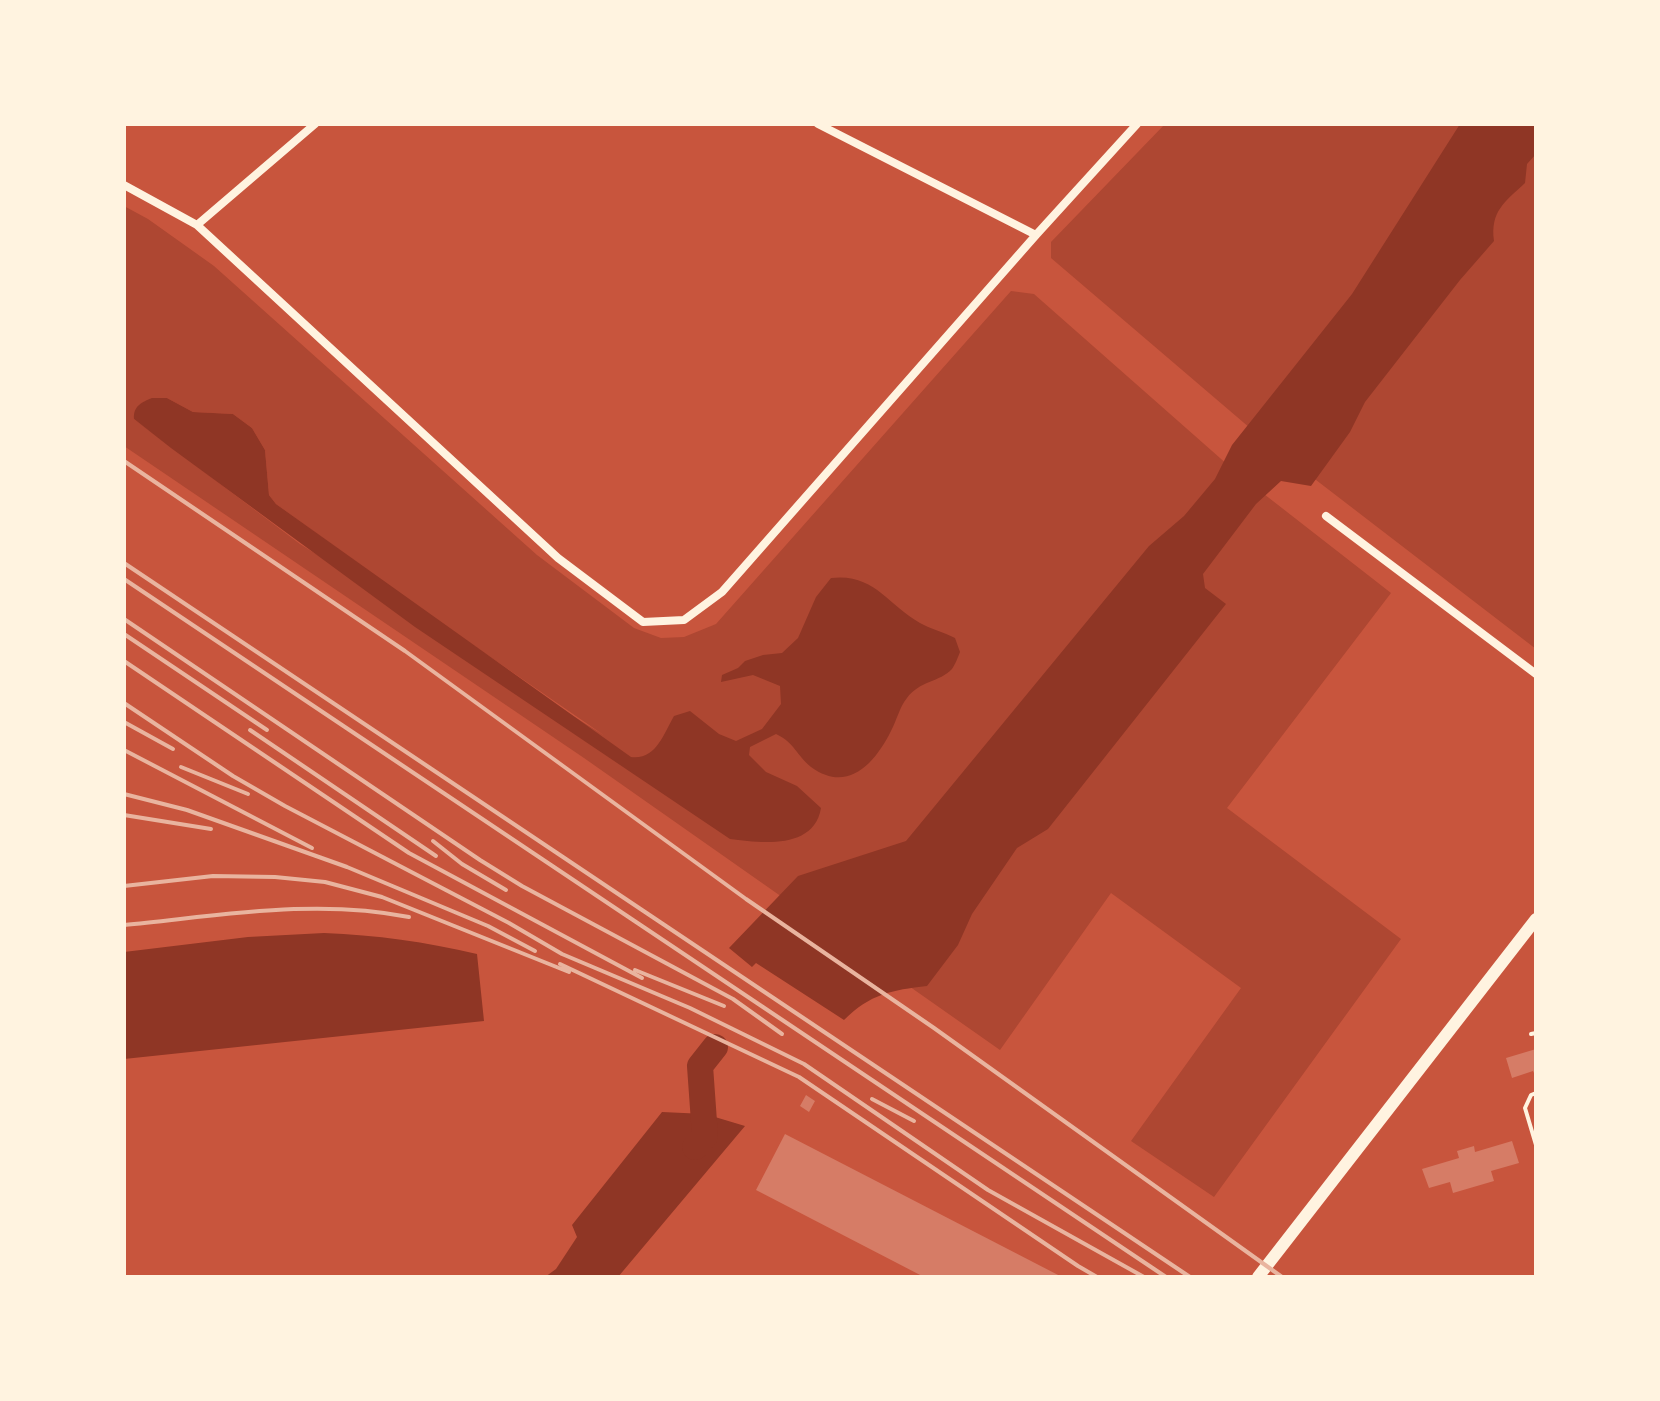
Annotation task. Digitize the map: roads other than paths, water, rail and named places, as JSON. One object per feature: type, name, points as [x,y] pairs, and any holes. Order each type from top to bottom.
[{"type":"main road","points":[[1258,1277],[1536,919]]},
{"type":"street","points":[[197,225],[315,124]]},
{"type":"street","points":[[818,124],[1036,235]]},
{"type":"street","points":[[124,185],[197,225],[558,558],[643,622],[684,620],[722,592],[1137,124]]},
{"type":"street","points":[[1326,516],[1536,674]]},
{"type":"lane","points":[[1536,1093],[1531,1095],[1525,1108],[1536,1145]]},
{"type":"waterway","points":[[695,1147],[705,1136],[700,1066],[715,1047]]},
{"type":"railway","points":[[124,461],[405,651],[746,899],[934,1028],[1282,1277]]},
{"type":"railway","points":[[124,563],[1190,1277]]},
{"type":"railway","points":[[124,579],[1166,1277]]},
{"type":"railway","points":[[124,619],[480,860],[522,886],[733,999],[782,1034]]},
{"type":"railway","points":[[124,634],[267,730]]},
{"type":"railway","points":[[124,661],[409,853],[642,978]]},
{"type":"railway","points":[[124,703],[233,776],[285,806],[562,954],[690,1008],[804,1064],[988,1190],[1144,1277]]},
{"type":"railway","points":[[124,722],[173,749]]},
{"type":"railway","points":[[250,730],[436,856]]},
{"type":"railway","points":[[124,750],[312,848]]},
{"type":"railway","points":[[181,767],[248,794]]},
{"type":"railway","points":[[124,794],[187,810],[347,867],[488,926],[535,951]]},
{"type":"railway","points":[[124,815],[211,829]]},
{"type":"railway","points":[[433,841],[462,864],[506,890]]},
{"type":"railway","points":[[124,886],[213,876],[325,882],[382,897],[569,972]]},
{"type":"railway","points":[[124,925],[266,910],[338,909],[409,917]]},
{"type":"railway","points":[[560,964],[799,1077],[1097,1277]]},
{"type":"railway","points":[[635,970],[724,1006]]},
{"type":"railway","points":[[872,1099],[914,1121]]}]
